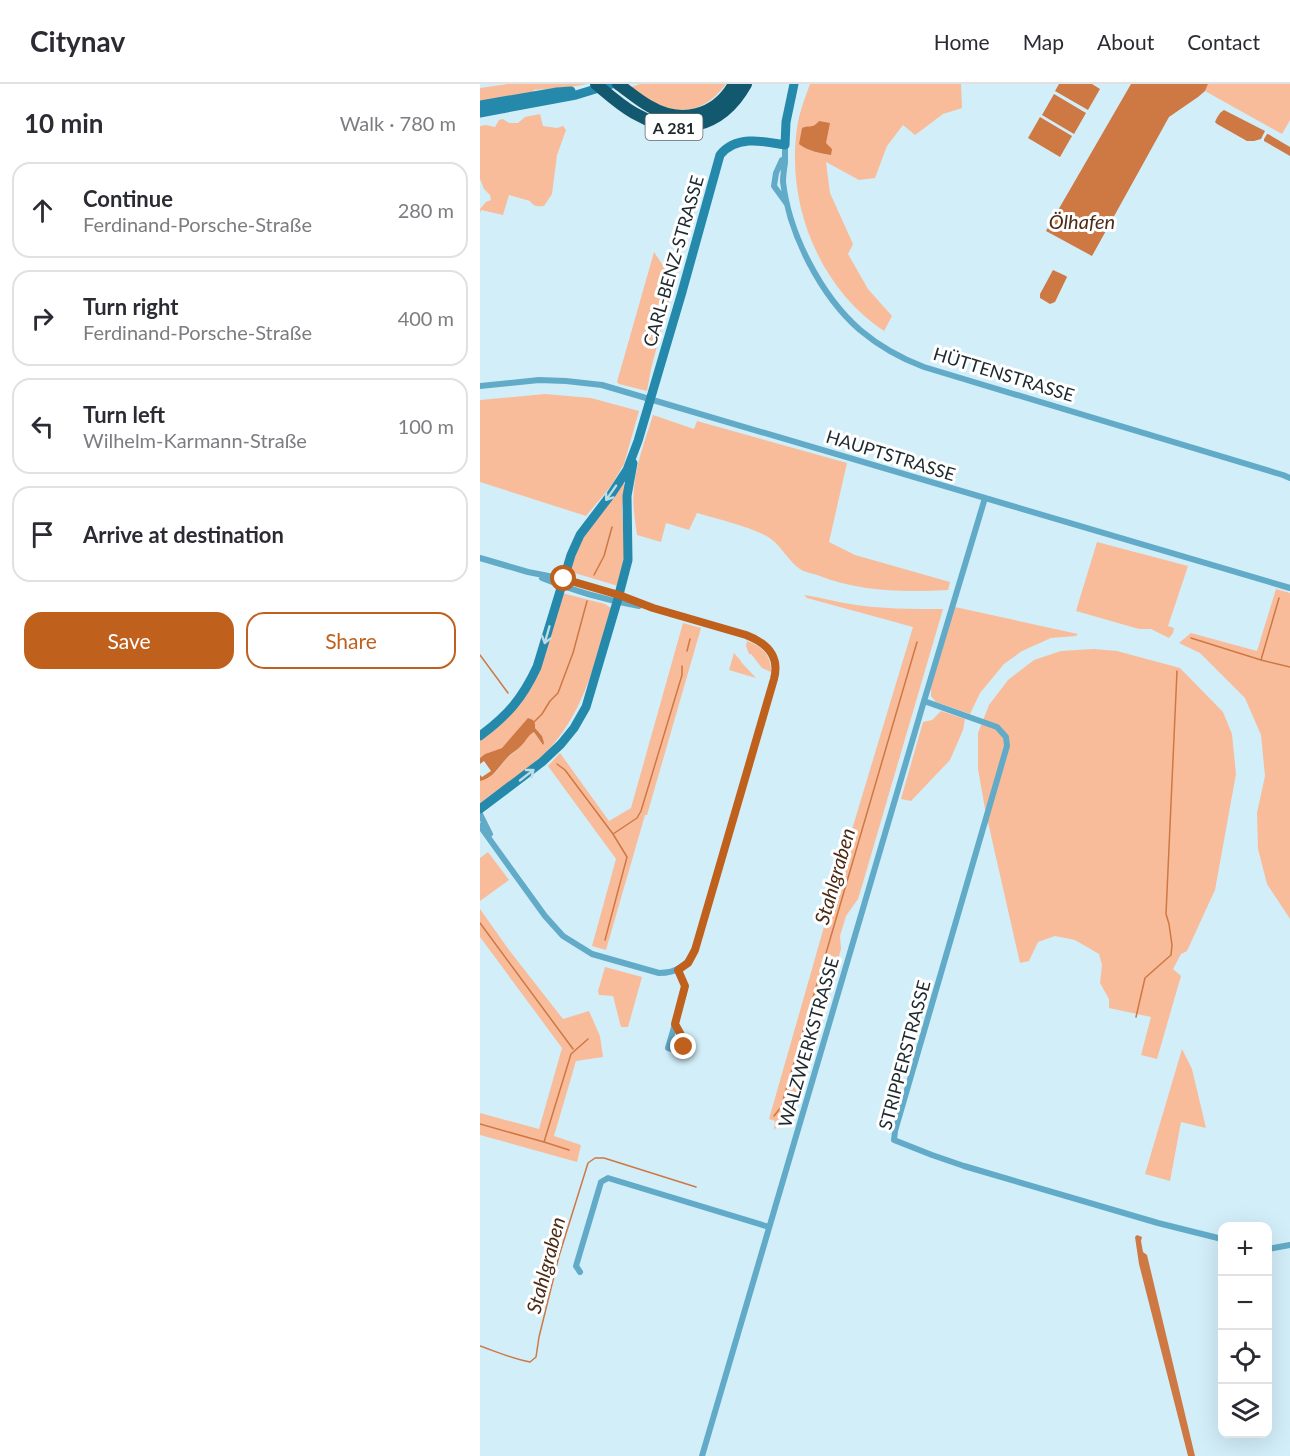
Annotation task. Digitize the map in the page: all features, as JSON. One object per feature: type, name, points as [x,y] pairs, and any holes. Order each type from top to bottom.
[{"type":"highway","name":"A 281","points":[[618,84],[654,109],[686,116],[714,107],[726,96],[734,84]]},
{"type":"highway","name":"A 281","points":[[592,87],[635,114],[666,125],[685,127],[702,124],[719,115],[733,103],[746,84]]},
{"type":"street","points":[[480,105],[612,84]]},
{"type":"street","name":"HÜTTENSTRASSE","points":[[789,207],[774,186],[781,165],[786,122],[795,86]]},
{"type":"street","points":[[480,112],[565,98],[592,87]]},
{"type":"street","name":"CARL-BENZ-STRASSE","points":[[480,736],[504,717],[520,700],[529,685],[537,668],[562,582],[580,535],[627,470],[646,414],[720,155],[733,145],[750,141],[784,145]]},
{"type":"street","name":"HÜTTENSTRASSE","points":[[784,145],[783,182],[806,258],[825,290],[848,319],[873,341],[895,355],[924,367],[1288,476]]},
{"type":"street","name":"HAUPTSTRASSE","points":[[480,386],[539,380],[602,385],[1290,588]]},
{"type":"street","name":"CARL-BENZ-STRASSE","points":[[480,809],[542,762],[561,744],[574,728],[586,707],[628,560],[627,496],[638,441]]},
{"type":"street","name":"WALZWERKSTRASSE","points":[[702,1456],[985,498]]},
{"type":"street","points":[[480,558],[757,639],[771,652],[776,668],[695,950],[688,963],[678,970],[659,973],[592,954],[563,936],[545,916],[480,826]]},
{"type":"street","name":"STRIPPERSTRASSE","points":[[924,701],[997,727],[1006,737],[1007,746],[894,1140],[964,1166],[1218,1238]]},
{"type":"street","points":[[480,814],[495,846]]},
{"type":"street","points":[[675,1024],[685,986],[678,970]]},
{"type":"street","points":[[580,1272],[576,1266],[601,1182],[608,1178],[769,1227]]},
{"type":"street","points":[[1272,1248],[1290,1245]]},
{"type":"shaded area","points":[[508,84],[588,84],[534,90],[532,93],[480,102],[480,88]]},
{"type":"shaded area","points":[[640,84],[726,84],[704,104],[692,109],[680,110],[656,103],[631,87]]},
{"type":"shaded area","points":[[810,84],[961,84],[962,108],[943,114],[915,135],[903,125],[887,146],[875,178],[859,180],[826,162],[830,193],[853,244],[848,254],[868,289],[892,316],[884,331],[861,313],[841,292],[812,242],[803,214],[797,186],[795,157],[798,122]]},
{"type":"shaded area","points":[[1208,84],[1290,84],[1290,120],[1282,134],[1205,91]]},
{"type":"shaded area","points":[[540,114],[543,126],[557,128],[563,126],[566,130],[557,155],[552,194],[544,206],[534,205],[530,201],[509,195],[503,215],[481,210],[480,213],[480,209],[491,200],[480,179],[480,126],[495,127],[499,120],[503,119],[509,123],[518,123],[525,117]]},
{"type":"shaded area","points":[[654,252],[668,273],[678,278],[672,289],[647,391],[617,382]]},
{"type":"shaded area","points":[[545,394],[591,398],[639,411],[624,464],[611,486],[586,516],[480,482],[480,400]]},
{"type":"shaded area","points":[[653,415],[694,429],[697,421],[847,463],[829,542],[855,555],[950,582],[948,590],[881,590],[833,581],[800,569],[775,542],[756,531],[697,513],[689,530],[666,523],[661,542],[637,535],[633,500],[635,479]]},
{"type":"shaded area","points":[[623,483],[625,485],[622,509],[625,553],[618,586],[568,571],[581,537]]},
{"type":"shaded area","points":[[1097,542],[1188,566],[1168,626],[1174,628],[1169,638],[1151,629],[1139,629],[1076,611]]},
{"type":"shaded area","points":[[1276,589],[1290,593],[1290,919],[1267,884],[1258,849],[1257,813],[1265,776],[1261,735],[1245,698],[1200,653],[1179,643],[1191,633],[1257,651]]},
{"type":"shaded area","points":[[562,593],[605,604],[611,608],[588,682],[573,716],[550,748],[525,770],[480,803],[480,781],[496,772],[530,733],[534,732],[542,744],[542,736],[535,728],[535,724],[502,748],[480,758],[480,739],[523,698]]},
{"type":"shaded area","points":[[804,595],[873,607],[943,609],[858,899],[846,916],[840,936],[841,949],[797,1097],[790,1106],[790,1112],[774,1130],[775,1121],[769,1119],[913,627],[807,598]]},
{"type":"shaded area","points":[[955,607],[1078,634],[1051,638],[1022,651],[1004,664],[980,693],[970,714],[936,702],[931,696],[931,687]]},
{"type":"shaded area","points":[[683,623],[701,628],[606,950],[592,946],[616,859],[548,766],[560,753],[609,821],[631,808]]},
{"type":"shaded area","points":[[747,641],[765,652],[771,672],[762,668],[749,654]]},
{"type":"shaded area","points":[[1094,649],[1117,651],[1180,668],[1223,712],[1232,734],[1236,774],[1215,890],[1187,951],[1181,954],[1173,969],[1181,976],[1157,1059],[1141,1055],[1151,1017],[1109,1008],[1109,999],[1100,983],[1102,965],[1099,954],[1075,940],[1055,936],[1038,942],[1029,961],[1020,963],[978,769],[978,733],[989,705],[1008,680],[1034,660],[1061,651]]},
{"type":"shaded area","points":[[734,653],[741,662],[756,678],[729,670]]},
{"type":"shaded area","points":[[941,711],[965,719],[963,730],[950,760],[911,801],[901,799],[923,722],[932,720]]},
{"type":"shaded area","points":[[488,852],[509,880],[480,901],[480,858]]},
{"type":"shaded area","points":[[480,909],[563,1019],[589,1011],[600,1036],[603,1057],[576,1061],[554,1136],[581,1145],[577,1162],[480,1135],[480,1113],[539,1129],[562,1048],[480,937]]},
{"type":"shaded area","points":[[605,967],[642,977],[628,1027],[621,1027],[613,996],[599,995],[598,991]]},
{"type":"shaded area","points":[[1182,1049],[1192,1069],[1206,1128],[1181,1122],[1170,1181],[1145,1174]]},
{"type":"water","points":[[1059,84],[1092,84],[1100,89],[1088,110],[1055,91]]},
{"type":"water","name":"Ölhafen","points":[[1131,84],[1208,84],[1205,91],[1198,97],[1169,117],[1092,256],[1046,231]]},
{"type":"water","points":[[1054,94],[1086,113],[1074,134],[1042,115]]},
{"type":"water","points":[[1224,110],[1265,131],[1261,139],[1247,141],[1217,124],[1215,122],[1217,118]]},
{"type":"water","points":[[1040,117],[1072,136],[1060,157],[1028,138]]},
{"type":"water","points":[[819,121],[830,123],[826,143],[832,149],[831,155],[810,150],[799,144],[802,128],[812,126]]},
{"type":"water","points":[[1267,134],[1290,147],[1290,156],[1264,141]]},
{"type":"water","points":[[1053,270],[1067,277],[1055,302],[1050,304],[1040,298],[1040,294]]},
{"type":"water","points":[[528,718],[533,720],[535,728],[542,736],[543,745],[534,732],[492,775],[480,781],[480,775],[482,777],[491,771],[484,761],[480,764],[480,758],[502,748]]},
{"type":"water","points":[[1137,1235],[1142,1237],[1143,1252],[1147,1255],[1195,1456],[1188,1456],[1139,1264],[1135,1237]]},
{"type":"waterway","points":[[594,575],[604,556],[612,527]]},
{"type":"waterway","points":[[1261,660],[1279,598]]},
{"type":"waterway","points":[[534,722],[558,693],[573,653],[587,601]]},
{"type":"waterway","points":[[1191,638],[1290,667]]},
{"type":"waterway","points":[[687,651],[690,639]]},
{"type":"waterway","name":"Stahlgraben","points":[[774,1116],[781,1107],[917,642]]},
{"type":"waterway","points":[[480,655],[508,693]]},
{"type":"waterway","points":[[613,834],[637,818],[641,811],[682,675],[682,666]]},
{"type":"waterway","points":[[1136,1017],[1145,978],[1171,955],[1172,945],[1166,914],[1177,671]]},
{"type":"waterway","points":[[557,764],[565,770],[613,834],[627,857],[605,940]]},
{"type":"waterway","points":[[480,923],[573,1049]]},
{"type":"waterway","points":[[480,1124],[544,1142],[571,1054],[588,1039]]},
{"type":"waterway","points":[[544,1142],[569,1150]]},
{"type":"waterway","name":"Stahlgraben","points":[[480,1346],[530,1362],[536,1357],[559,1256],[588,1163],[595,1158],[604,1158],[696,1187]]},
{"type":"route","points":[[564,579],[757,639],[767,646],[774,658],[776,672],[695,950],[688,963],[678,970],[685,986],[675,1024],[686,1044],[684,1047]]}]
